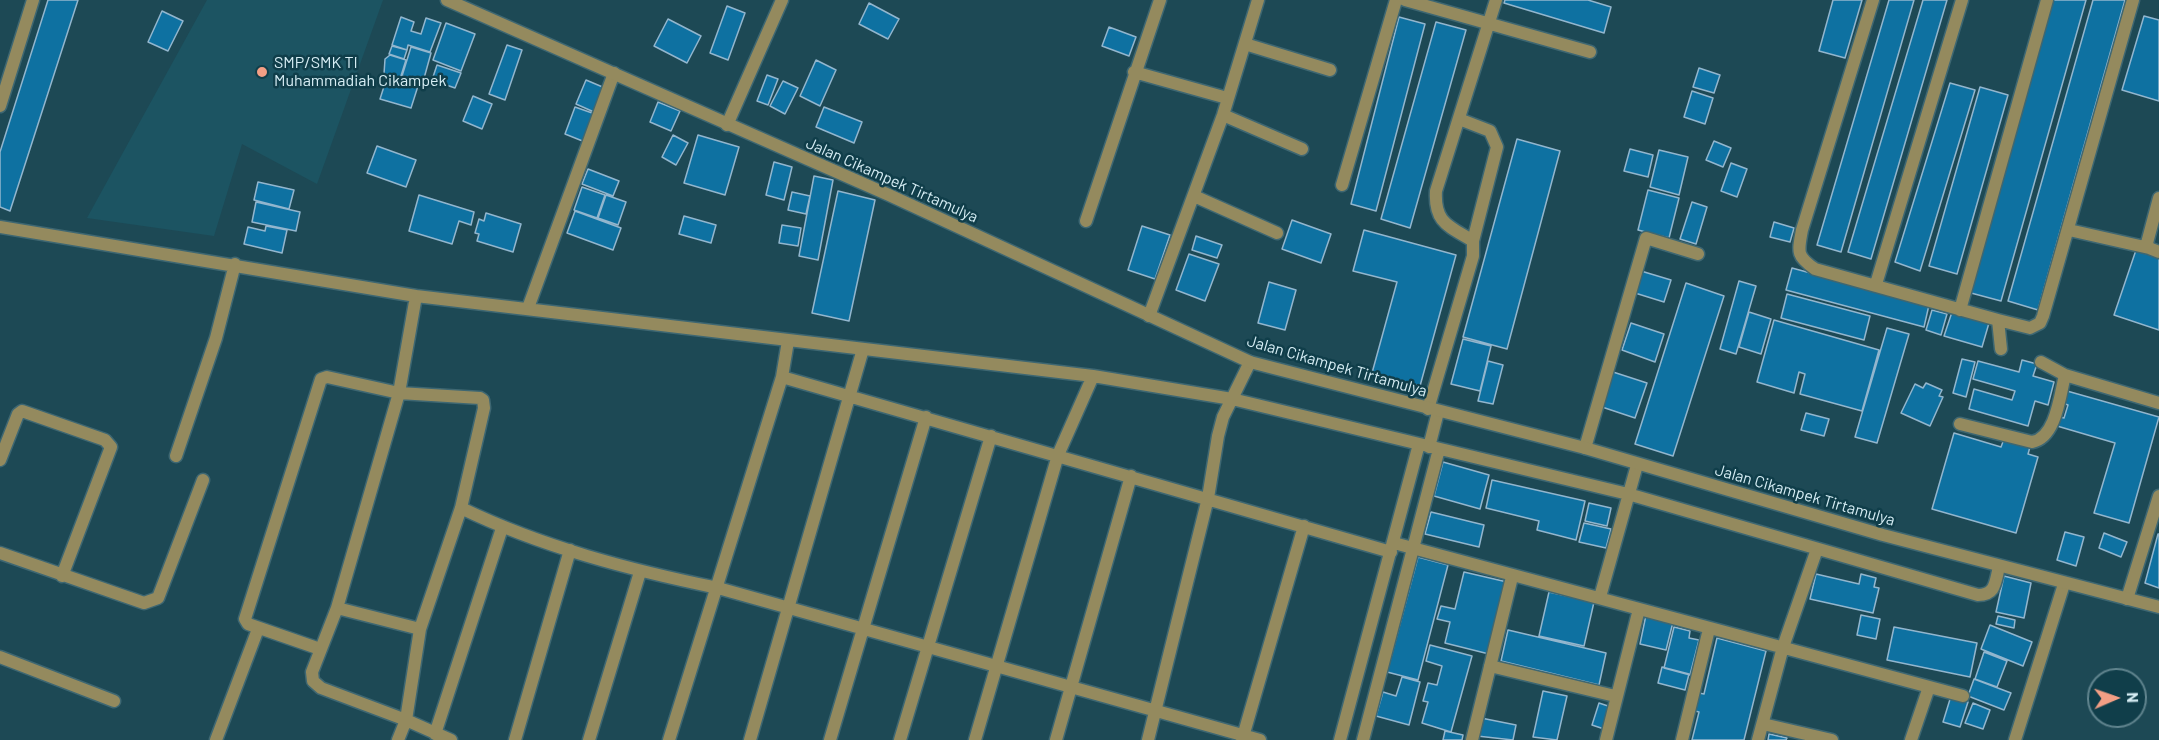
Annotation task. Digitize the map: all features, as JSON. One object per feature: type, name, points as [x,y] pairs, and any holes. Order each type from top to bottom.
[{"type":"street","points":[[0,105],[33,0]]},
{"type":"street","name":"Jalan Cikampek Tirtamulya","points":[[447,0],[889,195],[1250,362],[1585,448],[1636,465],[1999,567],[2159,607]]},
{"type":"street","points":[[728,125],[782,0]]},
{"type":"street","points":[[1086,221],[1160,0]]},
{"type":"street","points":[[1149,316],[1223,115],[1258,0]]},
{"type":"street","points":[[1342,185],[1396,0]]},
{"type":"street","points":[[1405,0],[1491,22],[1590,52]]},
{"type":"street","points":[[1473,241],[1441,221],[1435,207],[1442,165],[1491,22],[1496,0]]},
{"type":"street","points":[[1873,0],[1802,230],[1799,254],[1802,260],[1815,269],[2030,328],[2040,323],[2069,230],[2133,0]]},
{"type":"street","points":[[1876,284],[1962,0]]},
{"type":"street","points":[[1960,310],[2048,0]]},
{"type":"street","points":[[1245,44],[1330,70]]},
{"type":"street","points":[[1134,72],[1227,98]]},
{"type":"street","points":[[528,308],[614,73]]},
{"type":"street","points":[[1223,115],[1302,149]]},
{"type":"street","points":[[1363,740],[1412,549],[1433,410],[1473,256],[1473,241],[1497,147],[1490,131],[1459,119]]},
{"type":"street","points":[[1194,196],[1277,233]]},
{"type":"street","points":[[2154,250],[2148,243],[2159,198]]},
{"type":"street","points":[[0,226],[416,296],[1093,376],[1232,399],[1628,494],[1978,596],[1988,596],[1993,592],[1999,567]]},
{"type":"street","points":[[2069,230],[2154,250]]},
{"type":"street","points":[[1585,448],[1646,238],[1698,254]]},
{"type":"street","points":[[176,456],[216,338],[235,264]]},
{"type":"street","points":[[416,296],[399,393],[338,608],[312,672],[313,681],[321,688],[406,720],[451,740]]},
{"type":"street","points":[[1998,320],[2001,349]]},
{"type":"street","points":[[669,740],[782,377],[788,341]]},
{"type":"street","points":[[750,740],[851,396],[862,349]]},
{"type":"street","points":[[1148,740],[1208,498],[1218,436],[1232,399],[1250,362]]},
{"type":"street","points":[[2041,362],[2065,375],[2159,403]]},
{"type":"street","points":[[1960,424],[2032,442],[2040,441],[2048,433],[2065,375]]},
{"type":"street","points":[[975,740],[1058,455],[1093,376]]},
{"type":"street","points":[[320,649],[258,629],[248,624],[246,614],[321,379],[327,377],[399,393],[483,400],[461,508],[420,629],[406,720],[398,740]]},
{"type":"street","points":[[782,377],[1304,526],[1393,547],[1412,549],[1512,577],[1600,597],[1709,629],[1783,646],[1963,696]]},
{"type":"street","points":[[0,460],[18,414],[22,411],[105,440],[111,447],[62,576]]},
{"type":"street","points":[[830,740],[926,417]]},
{"type":"street","points":[[900,740],[991,436]]},
{"type":"street","points":[[1340,740],[1393,547],[1429,447]]},
{"type":"street","points":[[1600,597],[1636,465]]},
{"type":"street","points":[[1056,740],[1131,476]]},
{"type":"street","points":[[0,553],[144,603],[158,598],[203,480]]},
{"type":"street","points":[[2127,599],[2159,496]]},
{"type":"street","points":[[461,508],[502,528],[640,572],[718,588],[995,667],[1072,686],[1243,738],[1260,740]]},
{"type":"street","points":[[1243,738],[1304,526]]},
{"type":"street","points":[[435,734],[502,528]]},
{"type":"street","points":[[1758,740],[1783,646],[1817,549]]},
{"type":"street","points":[[515,740],[570,550]]},
{"type":"street","points":[[589,740],[640,572]]},
{"type":"street","points":[[1472,740],[1512,577]]},
{"type":"street","points":[[2015,740],[2064,584]]},
{"type":"street","points":[[338,608],[420,629]]},
{"type":"street","points":[[1606,740],[1615,696],[1639,609]]},
{"type":"street","points":[[216,740],[258,629]]},
{"type":"street","points":[[1682,740],[1709,629]]},
{"type":"street","points":[[0,657],[114,701]]},
{"type":"street","points":[[1490,666],[1615,696]]},
{"type":"street","points":[[1911,740],[1929,687]]},
{"type":"street","points":[[1763,724],[1832,740]]},
{"type":"shaded area","name":"SMP/SMK TI Muhammadiah Cikampek","points":[[207,0],[383,0],[317,184],[242,144],[214,236],[87,218]]},
{"type":"building","points":[[48,0],[78,0],[10,211],[0,207],[0,152]]},
{"type":"building","points":[[1505,0],[1588,0],[1611,7],[1604,33],[1504,3]]},
{"type":"building","points":[[1833,0],[1862,0],[1845,58],[1819,51]]},
{"type":"building","points":[[1889,0],[1914,0],[1841,252],[1817,245]]},
{"type":"building","points":[[1923,0],[1947,0],[1871,259],[1848,252]]},
{"type":"building","points":[[2053,0],[2086,0],[2001,301],[1971,293]]},
{"type":"building","points":[[2093,0],[2125,0],[2038,310],[2008,301]]},
{"type":"building","points":[[869,3],[899,19],[888,39],[859,24]]},
{"type":"building","points":[[727,6],[745,13],[728,60],[710,53]]},
{"type":"building","points":[[162,11],[183,21],[168,51],[148,42]]},
{"type":"building","points":[[2144,16],[2159,20],[2159,101],[2122,90]]},
{"type":"building","points":[[401,17],[414,22],[411,31],[421,34],[426,18],[441,23],[430,52],[408,45],[407,50],[392,45]]},
{"type":"building","points":[[1399,17],[1425,24],[1376,211],[1351,204]]},
{"type":"building","points":[[668,19],[701,36],[687,63],[654,46]]},
{"type":"building","points":[[1436,22],[1466,30],[1410,228],[1381,219]]},
{"type":"building","points":[[446,23],[475,34],[461,71],[433,60]]},
{"type":"building","points":[[1109,27],[1136,37],[1129,56],[1102,46]]},
{"type":"building","points":[[507,45],[522,50],[505,100],[489,94]]},
{"type":"building","points":[[392,46],[407,50],[404,59],[389,54]]},
{"type":"building","points":[[411,47],[431,53],[423,82],[402,76]]},
{"type":"building","points":[[390,55],[406,60],[400,79],[384,74],[385,59]]},
{"type":"building","points":[[816,60],[836,70],[820,106],[800,96]]},
{"type":"building","points":[[437,65],[461,73],[455,88],[432,80]]},
{"type":"building","points":[[1699,68],[1720,75],[1714,93],[1693,87]]},
{"type":"building","points":[[767,75],[778,79],[768,105],[757,101]]},
{"type":"building","points":[[387,77],[418,86],[411,108],[380,99]]},
{"type":"building","points":[[586,80],[605,88],[594,112],[576,104]]},
{"type":"building","points":[[783,81],[798,88],[785,114],[770,106]]},
{"type":"building","points":[[1950,83],[1975,90],[1920,271],[1895,262]]},
{"type":"building","points":[[1980,87],[2008,95],[1957,274],[1929,266]]},
{"type":"building","points":[[1692,91],[1713,98],[1705,124],[1684,117]]},
{"type":"building","points":[[473,96],[492,104],[482,129],[463,121]]},
{"type":"building","points":[[658,102],[680,111],[671,131],[650,122]]},
{"type":"building","points":[[575,107],[595,114],[585,142],[565,134]]},
{"type":"building","points":[[824,107],[862,122],[854,143],[816,127]]},
{"type":"building","points":[[673,135],[688,143],[676,165],[662,157]]},
{"type":"building","points":[[698,135],[739,147],[725,195],[684,183]]},
{"type":"building","points":[[1517,139],[1560,151],[1507,349],[1463,337]]},
{"type":"building","points":[[1714,141],[1731,148],[1723,167],[1706,160]]},
{"type":"building","points":[[377,146],[416,160],[406,187],[367,173]]},
{"type":"building","points":[[1630,149],[1653,155],[1648,177],[1624,171]]},
{"type":"building","points":[[1659,150],[1688,157],[1679,195],[1650,187]]},
{"type":"building","points":[[774,162],[792,167],[784,200],[766,195]]},
{"type":"building","points":[[1731,163],[1747,169],[1737,197],[1721,191]]},
{"type":"building","points":[[588,169],[619,181],[613,196],[582,184]]},
{"type":"building","points":[[814,176],[833,180],[818,260],[799,256]]},
{"type":"building","points":[[258,182],[294,190],[289,209],[254,200]]},
{"type":"building","points":[[582,187],[605,195],[597,218],[574,210]]},
{"type":"building","points":[[1648,190],[1679,198],[1669,238],[1638,230]]},
{"type":"building","points":[[838,191],[875,200],[849,321],[812,313]]},
{"type":"building","points":[[792,192],[810,196],[806,214],[788,210]]},
{"type":"building","points":[[419,195],[474,212],[471,225],[459,221],[452,244],[409,231]]},
{"type":"building","points":[[606,195],[626,202],[618,225],[598,218]]},
{"type":"building","points":[[256,202],[300,212],[296,231],[252,222]]},
{"type":"building","points":[[1692,202],[1707,207],[1696,244],[1680,239]]},
{"type":"building","points":[[575,211],[621,228],[613,250],[567,233]]},
{"type":"building","points":[[486,213],[521,224],[513,252],[477,241],[479,234],[475,233],[479,219],[484,221]]},
{"type":"building","points":[[684,216],[716,225],[711,243],[679,234]]},
{"type":"building","points":[[1292,220],[1331,234],[1321,263],[1282,249]]},
{"type":"building","points":[[1774,222],[1794,228],[1790,242],[1770,237]]},
{"type":"building","points":[[782,225],[801,228],[798,246],[779,243]]},
{"type":"building","points":[[266,226],[287,230],[282,253],[244,244],[248,227],[265,231]]},
{"type":"building","points":[[1142,226],[1170,235],[1155,279],[1128,270]]},
{"type":"building","points":[[1364,230],[1456,255],[1420,386],[1372,373],[1397,282],[1353,271]]},
{"type":"building","points":[[1196,236],[1222,245],[1217,258],[1192,250]]},
{"type":"building","points":[[2136,250],[2159,258],[2159,330],[2114,315]]},
{"type":"building","points":[[1189,254],[1219,264],[1205,301],[1176,290]]},
{"type":"building","points":[[1792,268],[1929,305],[1924,327],[1786,290]]},
{"type":"building","points":[[1641,271],[1671,280],[1664,302],[1635,293]]},
{"type":"building","points":[[1739,281],[1756,286],[1736,354],[1720,349]]},
{"type":"building","points":[[1269,282],[1296,290],[1285,330],[1258,323]]},
{"type":"building","points":[[1686,283],[1724,296],[1673,456],[1635,444]]},
{"type":"building","points":[[1787,294],[1870,316],[1864,340],[1781,318]]},
{"type":"building","points":[[1932,310],[1947,314],[1941,335],[1926,330]]},
{"type":"building","points":[[1749,312],[1771,319],[1761,354],[1739,347]]},
{"type":"building","points":[[1952,312],[1989,323],[1982,347],[1944,336]]},
{"type":"building","points":[[1774,320],[1879,350],[1862,411],[1800,394],[1805,374],[1799,372],[1794,393],[1757,382]]},
{"type":"building","points":[[1631,323],[1664,334],[1655,362],[1622,350]]},
{"type":"building","points":[[1887,328],[1909,334],[1877,443],[1855,437]]},
{"type":"building","points":[[1463,339],[1491,346],[1480,391],[1451,384]]},
{"type":"building","points":[[1962,359],[1975,362],[1966,397],[1953,393]]},
{"type":"building","points":[[2022,360],[2037,364],[2033,376],[2054,382],[2048,405],[2035,401],[2028,426],[1969,409],[1974,389],[2012,400],[2015,391],[1973,379],[1978,361],[2019,372]]},
{"type":"building","points":[[1488,361],[1503,365],[1493,404],[1478,401]]},
{"type":"building","points":[[1610,371],[1647,383],[1635,418],[1599,406]]},
{"type":"building","points":[[1926,383],[1942,390],[1939,396],[1943,397],[1930,426],[1901,413],[1915,384],[1923,388]]},
{"type":"building","points":[[2067,391],[2159,417],[2129,523],[2094,513],[2115,443],[2057,426],[2060,417],[2064,418],[2068,405],[2063,403]]},
{"type":"building","points":[[1806,413],[1829,419],[1824,436],[1801,430]]},
{"type":"building","points":[[1954,433],[2001,447],[2004,439],[2030,447],[2028,454],[2038,457],[2016,533],[1932,509]]},
{"type":"building","points":[[1443,462],[1489,475],[1480,509],[1434,496]]},
{"type":"building","points":[[1492,480],[1585,501],[1576,540],[1537,530],[1539,521],[1486,508]]},
{"type":"building","points":[[1589,503],[1611,508],[1607,526],[1585,521]]},
{"type":"building","points":[[1431,512],[1484,525],[1479,547],[1425,534]]},
{"type":"building","points":[[1584,523],[1611,529],[1606,548],[1579,542]]},
{"type":"building","points":[[2065,532],[2084,537],[2076,566],[2057,560]]},
{"type":"building","points":[[2104,533],[2127,542],[2121,557],[2099,548]]},
{"type":"building","points":[[2159,534],[2159,588],[2145,583]]},
{"type":"building","points":[[1418,557],[1448,565],[1418,680],[1387,672]]},
{"type":"building","points":[[1464,572],[1507,582],[1489,654],[1445,643],[1450,622],[1437,619],[1441,606],[1455,609]]},
{"type":"building","points":[[1816,574],[1859,584],[1861,574],[1876,578],[1874,587],[1879,588],[1873,613],[1810,599]]},
{"type":"building","points":[[2004,576],[2031,583],[2024,618],[1996,612]]},
{"type":"building","points":[[1549,592],[1594,602],[1584,646],[1539,636]]},
{"type":"building","points":[[1646,615],[1673,622],[1666,650],[1640,644]]},
{"type":"building","points":[[1861,615],[1880,619],[1876,639],[1857,635]]},
{"type":"building","points":[[1998,616],[2015,620],[2014,628],[1996,624]]},
{"type":"building","points":[[1990,625],[2032,642],[2023,666],[1981,649]]},
{"type":"building","points":[[1674,627],[1690,631],[1689,638],[1699,640],[1690,675],[1664,668]]},
{"type":"building","points":[[1894,627],[1977,643],[1970,677],[1887,660]]},
{"type":"building","points":[[1508,630],[1606,653],[1599,685],[1501,661]]},
{"type":"building","points":[[1717,638],[1766,651],[1744,740],[1692,740],[1699,712],[1695,711],[1699,693],[1704,694]]},
{"type":"building","points":[[1430,645],[1472,656],[1451,732],[1422,723],[1428,702],[1423,701],[1428,683],[1437,685],[1442,666],[1426,661]]},
{"type":"building","points":[[1984,652],[2007,661],[1997,687],[1975,679]]},
{"type":"building","points":[[1662,667],[1689,674],[1685,690],[1658,683]]},
{"type":"building","points":[[1402,677],[1420,682],[1409,725],[1376,716],[1383,692],[1396,696]]},
{"type":"building","points":[[1974,679],[2011,693],[2004,710],[1968,696]]},
{"type":"building","points":[[1543,691],[1567,696],[1557,740],[1533,737]]},
{"type":"building","points":[[1951,696],[1968,702],[1960,727],[1943,722]]},
{"type":"building","points":[[1599,703],[1611,707],[1604,729],[1592,725]]},
{"type":"building","points":[[1973,703],[1990,710],[1983,729],[1965,723]]},
{"type":"building","points":[[1481,718],[1516,725],[1513,740],[1477,736]]},
{"type":"building","points":[[1445,731],[1463,735],[1462,740],[1443,740]]},
{"type":"building","points":[[1769,734],[1787,738],[1786,740],[1768,740]]},
{"type":"place","name":"SMP/SMK TI Muhammadiah Cikampek","points":[[262,72]]}]
